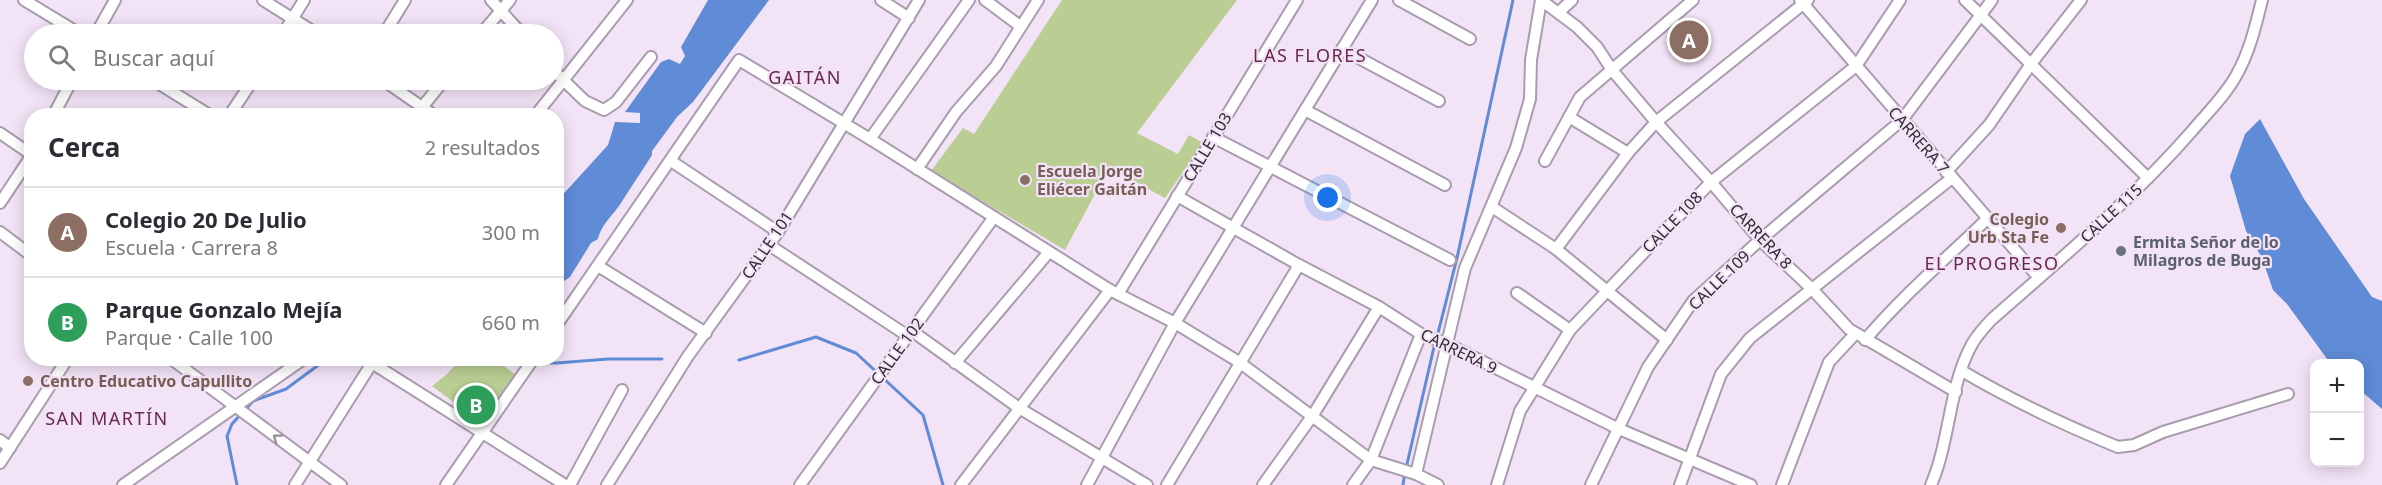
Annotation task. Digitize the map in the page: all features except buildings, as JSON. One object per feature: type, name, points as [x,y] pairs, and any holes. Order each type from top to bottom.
[{"type":"street","points":[[24,0],[64,24]]},
{"type":"street","points":[[102,24],[115,0]]},
{"type":"street","points":[[263,0],[302,24]]},
{"type":"street","points":[[289,24],[304,0]]},
{"type":"street","points":[[390,24],[405,0]]},
{"type":"street","points":[[491,0],[513,24]]},
{"type":"street","points":[[489,24],[510,0]]},
{"type":"street","points":[[564,77],[627,0]]},
{"type":"street","points":[[881,0],[909,18]]},
{"type":"street","name":"CALLE 101","points":[[607,485],[688,356],[778,232],[920,0]]},
{"type":"street","points":[[870,139],[969,0]]},
{"type":"street","points":[[985,0],[1020,26]]},
{"type":"street","points":[[917,169],[957,112],[996,66],[1038,0]]},
{"type":"street","name":"CALLE 103","points":[[961,485],[1019,408],[1114,292],[1214,137],[1297,0]]},
{"type":"street","points":[[1087,485],[1175,323],[1372,0]]},
{"type":"street","points":[[1399,0],[1470,39]]},
{"type":"street","points":[[1416,474],[1465,268],[1516,148],[1530,99],[1531,60],[1541,0]]},
{"type":"street","name":"CARRERA 8","points":[[1541,0],[1559,12],[1597,47],[1612,70],[1760,240],[1860,337],[1956,392]]},
{"type":"street","points":[[1559,12],[1572,0]]},
{"type":"street","points":[[1545,161],[1580,97],[1693,0]]},
{"type":"street","name":"CALLE 108","points":[[1497,485],[1521,411],[1570,330],[1588,314],[1606,290],[1711,182],[1856,66],[1900,0]]},
{"type":"street","points":[[1965,0],[2148,178]]},
{"type":"street","name":"CALLE 109","points":[[1591,485],[1648,367],[1693,301],[1760,240],[1902,120],[1992,0]]},
{"type":"street","points":[[1680,485],[1721,374],[1750,338],[1949,175],[1989,125],[2031,64],[2081,0]]},
{"type":"street","name":"CALLE 115","points":[[1931,485],[1971,346],[1991,320],[2115,212],[2216,104],[2238,74],[2262,0]]},
{"type":"street","points":[[1556,249],[1628,153],[1656,122],[1804,2]]},
{"type":"street","name":"CARRERA 7","points":[[1804,2],[1856,66],[2039,278]]},
{"type":"street","points":[[1342,49],[1439,101]]},
{"type":"street","points":[[564,84],[585,101],[604,110],[616,102],[651,57]]},
{"type":"street","points":[[564,315],[739,60],[1114,292],[1175,323],[1239,362],[1371,459],[1416,474],[1438,485]]},
{"type":"street","points":[[57,108],[67,90]]},
{"type":"street","points":[[169,90],[198,108]]},
{"type":"street","points":[[234,108],[246,90]]},
{"type":"street","points":[[398,90],[425,108]]},
{"type":"street","points":[[423,106],[436,90]]},
{"type":"street","points":[[541,108],[554,90]]},
{"type":"street","points":[[1305,110],[1445,185]]},
{"type":"street","points":[[1569,117],[1628,153]]},
{"type":"street","points":[[0,134],[24,150]]},
{"type":"street","points":[[1214,137],[1450,260]]},
{"type":"street","points":[[670,161],[778,232]]},
{"type":"street","points":[[0,203],[24,166]]},
{"type":"street","name":"CARRERA 9","points":[[1177,196],[1379,307],[1421,334],[1447,344],[1619,429],[1751,485]]},
{"type":"street","points":[[1492,207],[1556,249],[1667,340]]},
{"type":"street","name":"CALLE 102","points":[[800,485],[994,218]]},
{"type":"street","points":[[1782,485],[1829,362],[1920,284],[1987,219]]},
{"type":"street","points":[[0,232],[24,250]]},
{"type":"street","points":[[769,245],[955,363],[1019,408],[1147,485]]},
{"type":"street","points":[[955,363],[1049,252]]},
{"type":"street","points":[[1167,485],[1299,265]]},
{"type":"street","points":[[598,266],[706,333]]},
{"type":"street","points":[[1517,292],[1570,330]]},
{"type":"street","points":[[1263,485],[1313,415],[1379,307]]},
{"type":"street","points":[[1353,485],[1371,459],[1421,334]]},
{"type":"street","points":[[0,463],[63,366]]},
{"type":"street","points":[[181,366],[341,485]]},
{"type":"street","points":[[123,485],[240,410],[295,366]]},
{"type":"street","points":[[295,485],[365,366]]},
{"type":"street","points":[[376,366],[482,435],[565,485]]},
{"type":"street","points":[[446,485],[528,366]]},
{"type":"street","points":[[1962,371],[2015,402],[2118,447],[2125,447],[2163,432],[2288,394]]},
{"type":"street","points":[[570,485],[622,390]]},
{"type":"street","points":[[0,440],[10,448]]},
{"type":"green space","points":[[1062,0],[1237,0],[1137,133],[1178,154],[1189,135],[1203,143],[1165,198],[1109,168],[1065,250],[931,171],[963,128],[974,134]]},
{"type":"green space","points":[[454,366],[504,366],[516,375],[483,424],[432,386]]},
{"type":"water","points":[[708,0],[769,0],[693,102],[677,117],[652,151],[652,155],[621,203],[604,225],[598,239],[591,243],[570,277],[564,281],[564,193],[608,145],[615,122],[640,123],[640,113],[625,112],[661,62],[669,59],[680,64],[685,56],[681,47]]},
{"type":"water","points":[[2260,119],[2304,199],[2372,297],[2382,301],[2382,409],[2364,393],[2364,359],[2327,359],[2287,304],[2273,290],[2262,258],[2246,231],[2230,176],[2245,134]]},
{"type":"waterway","points":[[1438,333],[1457,258],[1513,0]]},
{"type":"waterway","points":[[739,360],[816,337],[856,353],[923,415],[943,485]]},
{"type":"waterway","points":[[1407,464],[1434,347]]},
{"type":"waterway","points":[[564,362],[608,359],[662,359]]},
{"type":"waterway","points":[[245,410],[253,401],[286,389],[317,366]]},
{"type":"waterway","points":[[237,485],[227,436],[232,424],[241,414]]},
{"type":"waterway","points":[[1403,485],[1404,478]]},
{"type":"place","name":"Colegio 20 De Julio","points":[[1689,40]]},
{"type":"place","name":"Escuela Jorge Eliécer Gaitán","points":[[1025,180]]},
{"type":"place","name":"Colegio Urb Sta Fe","points":[[2061,228]]},
{"type":"place","name":"Ermita Señor de lo Milagros de Buga","points":[[2121,251]]},
{"type":"place","name":"Centro Educativo Capullito","points":[[28,381]]},
{"type":"place","name":"Parque Gonzalo Mejía","points":[[476,405]]},
{"type":"district","name":"LAS FLORES","points":[[1310,56]]},
{"type":"district","name":"GAITÁN","points":[[805,78]]},
{"type":"district","name":"EL PROGRESO","points":[[1992,264]]},
{"type":"district","name":"SAN MARTÍN","points":[[107,419]]}]
